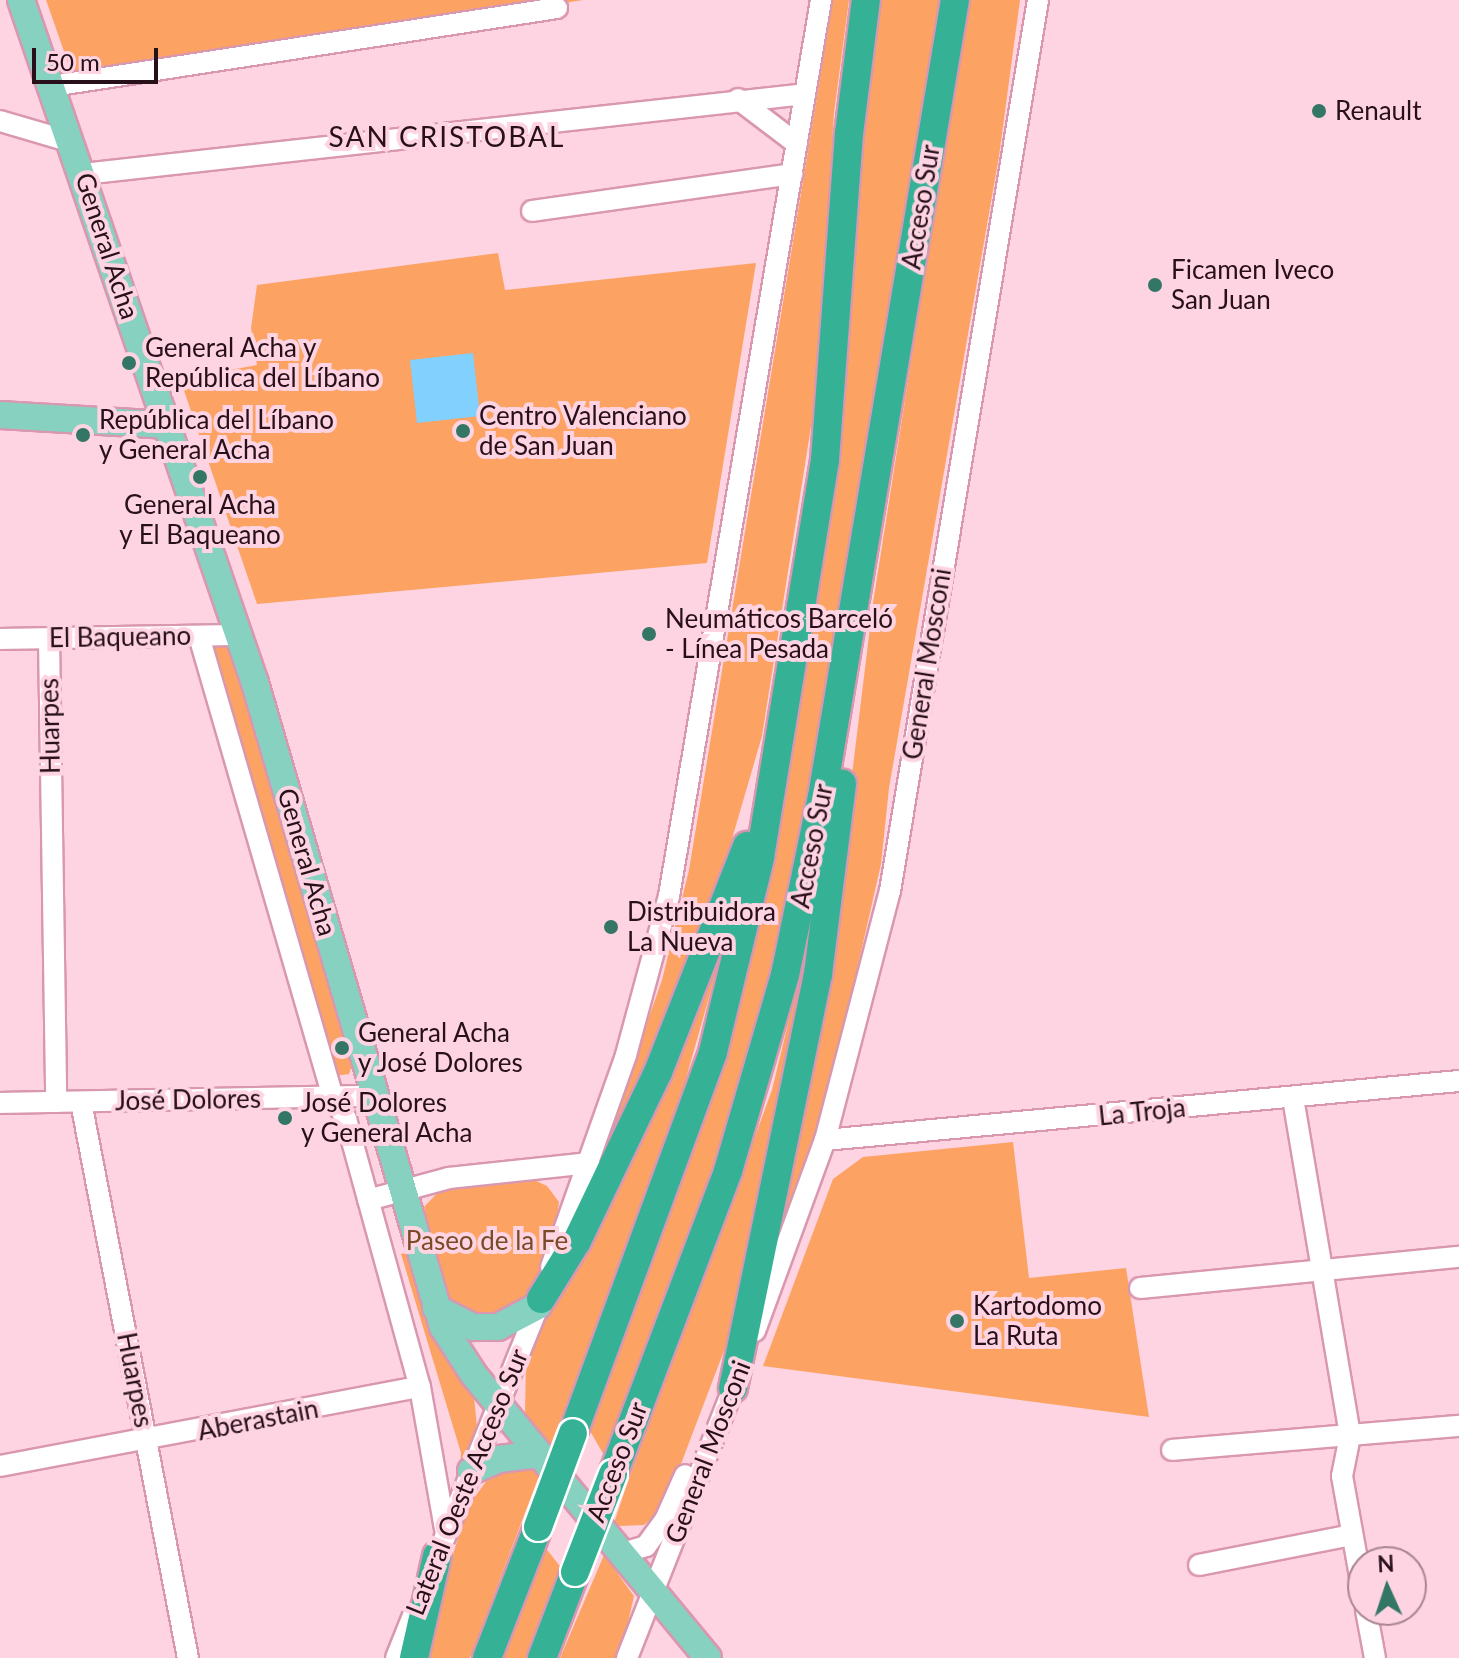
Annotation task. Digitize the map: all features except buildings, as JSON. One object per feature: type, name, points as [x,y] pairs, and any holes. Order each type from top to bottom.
[{"type":"highway","name":"Acceso Sur","points":[[487,1658],[713,1052],[743,936],[779,746],[829,432],[850,122],[866,0]]},
{"type":"highway","name":"Acceso Sur","points":[[542,1658],[712,1216],[769,1040],[810,865],[955,0]]},
{"type":"highway","points":[[733,1388],[826,925],[856,601]]},
{"type":"highway","points":[[539,1303],[577,1241],[682,1018],[779,746]]},
{"type":"highway","points":[[414,1658],[441,1545]]},
{"type":"main road","name":"General Acha","points":[[21,0],[239,635],[436,1308],[458,1354],[540,1454],[634,1550],[653,1590],[708,1658]]},
{"type":"main road","points":[[0,415],[168,425]]},
{"type":"main road","points":[[436,1308],[463,1324],[498,1327],[539,1303]]},
{"type":"main road","points":[[471,1471],[499,1459],[540,1454]]},
{"type":"street","points":[[539,1303],[638,1013],[669,896],[821,0]]},
{"type":"street","name":"General Mosconi","points":[[627,1658],[733,1388],[825,1140],[890,891],[1038,0]]},
{"type":"street","points":[[52,86],[557,8]]},
{"type":"street","points":[[83,174],[738,99],[805,94]]},
{"type":"street","points":[[738,99],[797,144]]},
{"type":"street","points":[[0,121],[72,142]]},
{"type":"street","points":[[532,211],[792,174]]},
{"type":"street","name":"El Baqueano","points":[[0,639],[239,635]]},
{"type":"street","name":"General Acha","points":[[199,636],[333,1097],[346,1119],[420,1387],[441,1545]]},
{"type":"street","name":"Huarpes","points":[[49,639],[56,1102]]},
{"type":"street","name":"La Troja","points":[[825,1140],[1459,1081]]},
{"type":"street","name":"José Dolores","points":[[0,1103],[375,1096]]},
{"type":"street","points":[[1293,1098],[1350,1436],[1342,1476],[1354,1546]]},
{"type":"street","name":"Huarpes","points":[[81,1102],[188,1658]]},
{"type":"street","points":[[368,1200],[449,1178],[589,1163]]},
{"type":"street","points":[[1140,1288],[1459,1257]]},
{"type":"street","name":"Lateral Oeste Acceso Sur","points":[[396,1658],[539,1303]]},
{"type":"street","name":"General Mosconi","points":[[634,1550],[676,1497],[742,1337],[761,1314]]},
{"type":"street","name":"Aberastain","points":[[0,1466],[147,1442],[420,1387]]},
{"type":"street","points":[[1172,1450],[1459,1426]]},
{"type":"street","points":[[634,1550],[682,1519]]},
{"type":"street","points":[[1199,1565],[1352,1535]]},
{"type":"street","points":[[1369,1626],[1375,1658]]},
{"type":"green space","points":[[46,0],[583,0],[74,80]]},
{"type":"green space","points":[[833,0],[849,0],[834,113],[816,395],[762,736],[704,935],[585,1200],[662,980],[689,870]]},
{"type":"green space","points":[[880,0],[939,0],[801,838],[745,1088],[605,1457],[590,1431],[710,1104],[745,984],[785,803],[841,462],[862,116]]},
{"type":"green space","points":[[968,0],[1020,0],[999,156],[889,788],[881,864],[833,1075],[776,1253],[763,1266],[850,791],[873,603]]},
{"type":"green space","name":"Centro Valenciano de San Juan","points":[[498,253],[505,290],[756,263],[707,563],[257,604],[180,379],[257,365],[251,328],[257,285]]},
{"type":"green space","points":[[230,643],[353,1063],[349,1074],[334,1076],[211,644]]},
{"type":"green space","points":[[824,875],[733,1327],[665,1506],[644,1525],[620,1526],[614,1523],[626,1487],[772,1090]]},
{"type":"green space","points":[[726,937],[674,1121],[550,1447],[525,1415],[526,1361]]},
{"type":"green space","name":"Kartodomo La Ruta","points":[[1013,1142],[1029,1278],[1126,1268],[1149,1417],[763,1366],[833,1179],[863,1157]]},
{"type":"green space","name":"Paseo de la Fe","points":[[532,1179],[547,1186],[559,1202],[554,1236],[527,1301],[482,1320],[448,1300],[424,1207],[444,1186]]},
{"type":"green space","points":[[409,1251],[423,1307],[474,1396],[477,1428],[460,1472],[461,1453],[401,1254]]},
{"type":"green space","points":[[531,1467],[539,1476],[470,1658],[421,1658],[468,1506],[491,1475]]},
{"type":"green space","points":[[545,1547],[562,1569],[526,1658],[503,1658]]},
{"type":"green space","points":[[604,1555],[634,1596],[620,1658],[560,1658]]},
{"type":"water","points":[[473,353],[480,416],[417,423],[410,360]]},
{"type":"place","name":"Renault","points":[[1319,111]]},
{"type":"place","name":"Ficamen Iveco San Juan","points":[[1155,285]]},
{"type":"place","name":"General Acha y República del Líbano","points":[[129,363]]},
{"type":"place","name":"Centro Valenciano de San Juan","points":[[463,431]]},
{"type":"place","name":"República del Líbano y General Acha","points":[[83,435]]},
{"type":"place","name":"General Acha y El Baqueano","points":[[200,477]]},
{"type":"place","name":"Neumáticos Barceló - Línea Pesada","points":[[649,634]]},
{"type":"place","name":"Distribuidora La Nueva","points":[[611,927]]},
{"type":"place","name":"General Acha y José Dolores","points":[[342,1048]]},
{"type":"place","name":"José Dolores y General Acha","points":[[285,1118]]},
{"type":"place","name":"Kartodomo La Ruta","points":[[957,1321]]},
{"type":"district","name":"SAN CRISTOBAL","points":[[447,136]]}]
